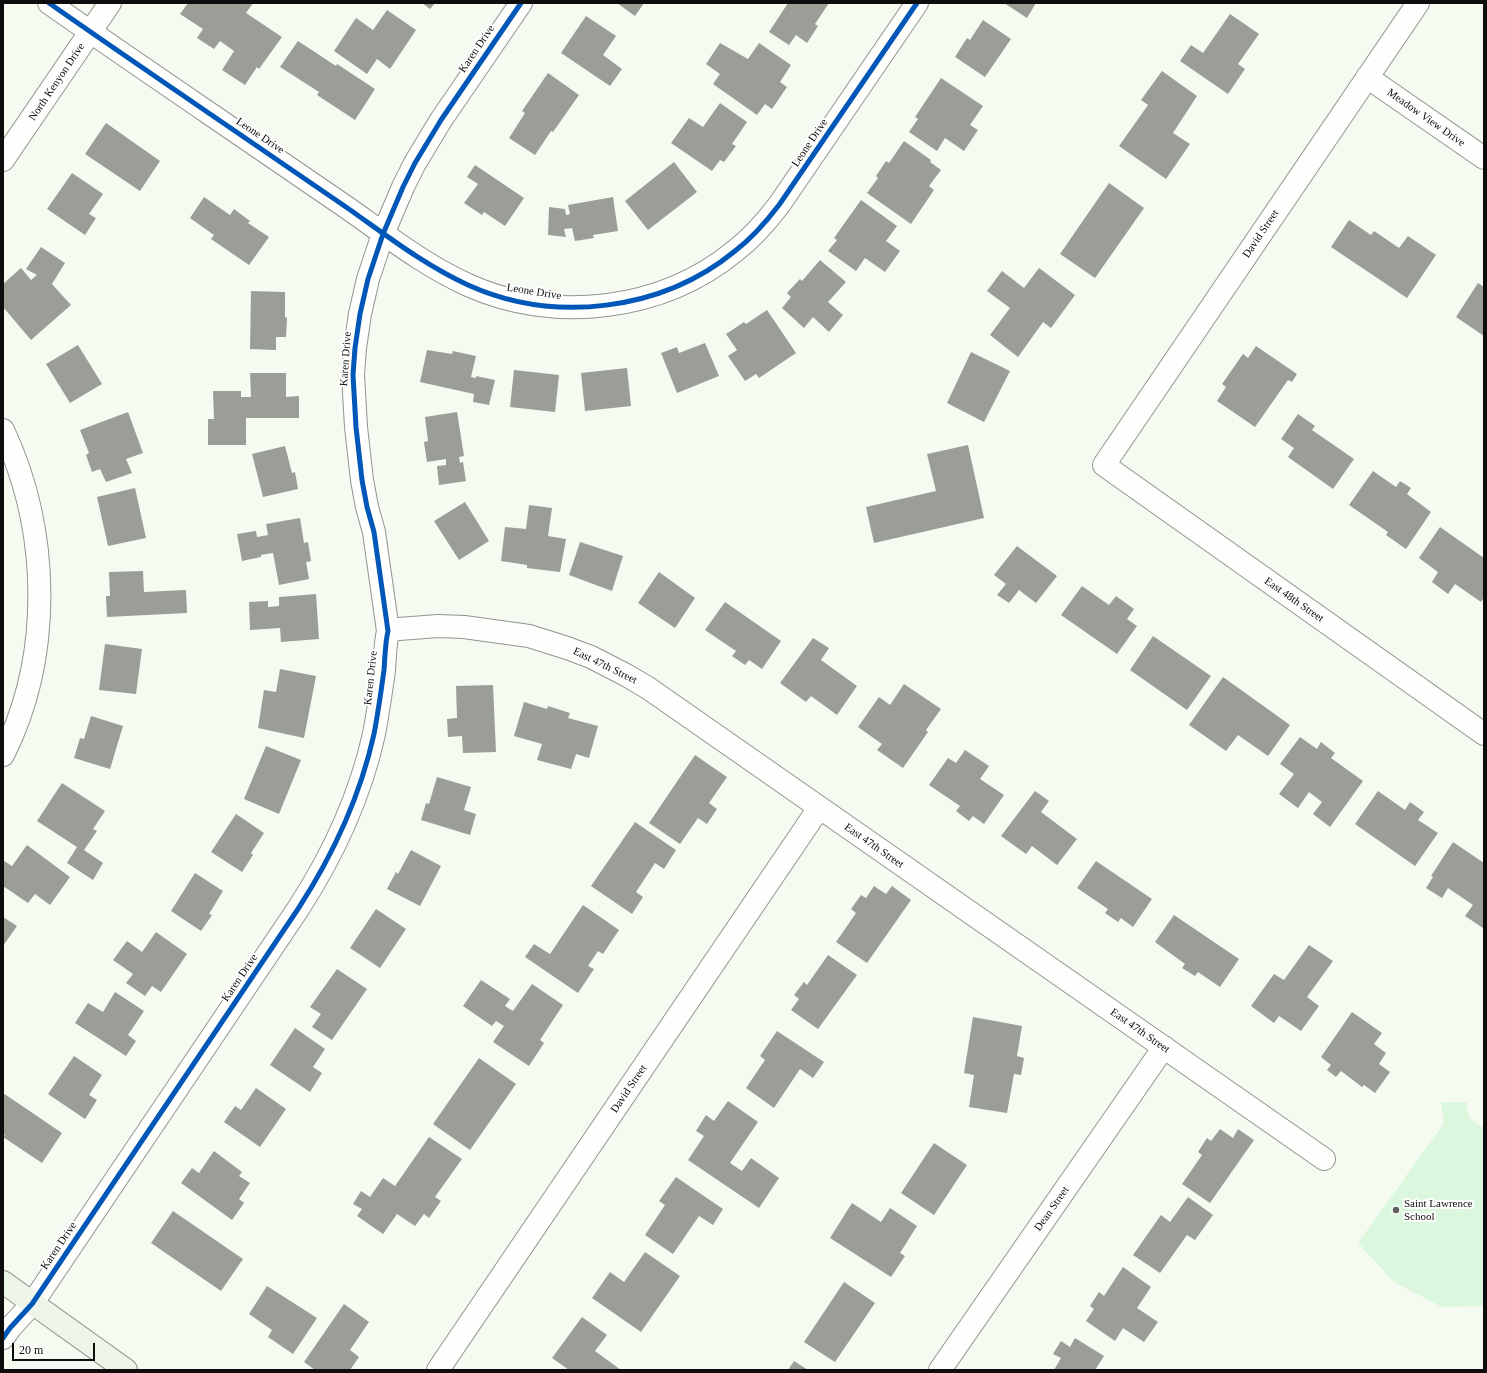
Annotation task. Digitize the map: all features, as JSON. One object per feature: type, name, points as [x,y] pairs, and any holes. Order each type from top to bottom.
[{"type":"main road","points":[[3,1282],[126,1370]]},
{"type":"street","name":"Leone Drive","points":[[49,3],[340,202],[403,248],[447,274],[470,286],[507,300],[579,308],[644,298],[668,290],[692,279],[724,259],[754,235],[780,205],[918,3]]},
{"type":"street","name":"North Kenyon Drive","points":[[3,160],[110,3]]},
{"type":"street","name":"Karen Drive","points":[[3,1338],[32,1304],[298,910],[328,860],[353,802],[369,752],[381,694],[385,644],[388,631],[374,532],[367,507],[358,454],[355,421],[353,375],[360,314],[368,279],[383,234],[403,187],[428,141],[521,3]]},
{"type":"street","name":"David Street","points":[[1104,465],[1418,3]]},
{"type":"street","name":"Meadow View Drive","points":[[1367,77],[1484,158]]},
{"type":"street","points":[[3,430],[15,455],[35,528],[40,590],[37,641],[33,666],[20,715],[3,755]]},
{"type":"street","name":"East 48th Street","points":[[1104,465],[1484,734]]},
{"type":"street","name":"East 47th Street","points":[[388,631],[399,628],[438,626],[464,627],[529,636],[561,645],[591,657],[626,675],[648,688],[1324,1159]]},
{"type":"street","name":"David Street","points":[[438,1370],[820,808]]},
{"type":"street","name":"Dean Street","points":[[940,1370],[1164,1047]]},
{"type":"green space","points":[[1441,1102],[1466,1102],[1469,1118],[1484,1128],[1484,1306],[1442,1307],[1394,1282],[1358,1243],[1444,1123]]},
{"type":"building","points":[[188,3],[253,3],[246,13],[282,37],[259,69],[257,67],[245,85],[222,70],[234,51],[220,41],[214,49],[197,38],[203,29],[180,14]]},
{"type":"building","points":[[422,3],[435,3],[430,9]]},
{"type":"building","points":[[617,3],[644,3],[635,16]]},
{"type":"building","points":[[788,3],[829,3],[815,24],[818,26],[807,43],[796,35],[789,45],[769,32]]},
{"type":"building","points":[[1004,3],[1036,3],[1027,18]]},
{"type":"building","points":[[387,10],[416,30],[390,69],[377,59],[367,74],[334,51],[356,18],[373,30]]},
{"type":"building","points":[[1230,14],[1259,34],[1238,64],[1245,69],[1228,94],[1180,61],[1191,45],[1203,53]]},
{"type":"building","points":[[586,16],[616,36],[603,55],[622,69],[610,86],[561,53]]},
{"type":"building","points":[[983,20],[1011,39],[985,77],[955,57],[967,38],[970,40]]},
{"type":"building","points":[[298,41],[375,89],[355,120],[317,95],[319,92],[280,67]]},
{"type":"building","points":[[720,43],[748,59],[759,43],[791,65],[780,82],[787,87],[772,109],[765,104],[757,115],[713,84],[720,74],[706,64]]},
{"type":"building","points":[[1162,71],[1197,96],[1173,133],[1190,144],[1166,179],[1119,146],[1148,105],[1141,100]]},
{"type":"building","points":[[548,73],[579,95],[553,132],[551,131],[535,155],[509,138],[525,113],[522,111]]},
{"type":"building","points":[[941,78],[983,106],[970,125],[978,130],[964,151],[945,138],[937,151],[909,132],[918,119],[915,117]]},
{"type":"building","points":[[720,103],[747,122],[732,144],[736,146],[724,162],[720,160],[712,171],[671,143],[689,118],[703,127]]},
{"type":"building","points":[[106,123],[160,161],[140,191],[85,154]]},
{"type":"building","points":[[904,141],[931,160],[930,162],[941,170],[929,186],[934,190],[911,224],[867,193],[878,178],[876,176],[886,161],[889,163]]},
{"type":"building","points":[[674,162],[697,192],[648,230],[625,201]]},
{"type":"building","points":[[475,165],[524,198],[505,226],[484,212],[482,215],[464,203],[478,184],[467,177]]},
{"type":"building","points":[[72,173],[103,194],[89,214],[96,218],[85,235],[47,209]]},
{"type":"building","points":[[1109,183],[1144,208],[1095,278],[1060,254]]},
{"type":"building","points":[[204,197],[230,215],[234,209],[250,221],[248,223],[269,237],[249,265],[211,239],[214,235],[190,218]]},
{"type":"building","points":[[613,197],[618,231],[593,235],[594,238],[575,241],[572,228],[564,229],[566,237],[548,235],[549,207],[565,209],[566,215],[570,214],[568,205]]},
{"type":"building","points":[[861,200],[897,226],[886,241],[900,251],[885,272],[865,258],[856,271],[828,251],[837,240],[834,238]]},
{"type":"building","points":[[1349,220],[1371,235],[1374,231],[1399,248],[1408,236],[1436,255],[1407,298],[1331,247]]},
{"type":"building","points":[[41,247],[65,263],[52,284],[71,305],[31,340],[3,307],[3,284],[21,268],[31,280],[37,275],[26,269]]},
{"type":"building","points":[[820,260],[846,282],[828,302],[843,315],[829,332],[813,317],[804,328],[782,308],[791,297],[787,293],[800,279],[802,281]]},
{"type":"building","points":[[1039,268],[1075,295],[1051,328],[1043,322],[1018,357],[990,335],[1010,308],[987,291],[1002,271],[1024,288]]},
{"type":"building","points":[[1478,283],[1484,287],[1484,336],[1456,317]]},
{"type":"building","points":[[251,291],[285,292],[285,317],[287,318],[286,337],[276,337],[276,350],[250,349]]},
{"type":"building","points":[[767,310],[796,353],[759,378],[756,374],[745,381],[728,356],[737,350],[726,334],[744,322],[746,324]]},
{"type":"building","points":[[705,343],[719,376],[677,393],[661,353],[677,347],[679,353]]},
{"type":"building","points":[[78,345],[102,384],[70,403],[46,364]]},
{"type":"building","points":[[1256,346],[1297,374],[1292,382],[1288,380],[1255,427],[1217,401],[1226,387],[1222,384],[1243,354],[1248,358]]},
{"type":"building","points":[[427,350],[452,354],[453,351],[476,356],[471,377],[476,378],[476,376],[495,380],[489,405],[473,402],[474,394],[420,382]]},
{"type":"building","points":[[971,352],[1010,371],[984,422],[947,403]]},
{"type":"building","points":[[627,368],[631,406],[585,411],[581,373]]},
{"type":"building","points":[[514,370],[559,375],[555,412],[510,407]]},
{"type":"building","points":[[250,373],[286,373],[286,397],[299,396],[299,418],[246,418],[246,445],[208,445],[208,419],[214,419],[213,391],[241,391],[241,397],[251,397]]},
{"type":"building","points":[[128,412],[143,453],[126,459],[132,473],[106,482],[100,469],[92,472],[86,455],[89,453],[80,430]]},
{"type":"building","points":[[457,412],[464,456],[459,457],[460,463],[463,462],[466,481],[439,485],[437,466],[446,465],[446,459],[427,462],[424,442],[428,441],[425,417]]},
{"type":"building","points":[[1298,414],[1315,426],[1312,430],[1354,459],[1333,489],[1288,457],[1294,448],[1281,439]]},
{"type":"building","points":[[968,445],[984,518],[874,543],[866,507],[936,491],[927,454]]},
{"type":"building","points":[[285,446],[292,473],[295,472],[298,489],[263,497],[252,454]]},
{"type":"building","points":[[1373,471],[1396,487],[1400,481],[1411,488],[1407,494],[1431,512],[1406,549],[1386,535],[1388,532],[1349,505]]},
{"type":"building","points":[[135,488],[146,538],[108,546],[97,497]]},
{"type":"building","points":[[465,502],[489,541],[459,560],[434,521]]},
{"type":"building","points":[[529,505],[552,508],[548,536],[566,539],[560,572],[527,568],[527,565],[501,561],[505,527],[526,529]]},
{"type":"building","points":[[300,518],[304,543],[308,542],[311,561],[306,562],[309,579],[279,585],[273,553],[242,561],[237,534],[256,531],[257,537],[268,535],[266,524]]},
{"type":"building","points":[[1440,527],[1484,558],[1484,597],[1481,602],[1455,584],[1448,594],[1432,582],[1438,572],[1419,558]]},
{"type":"building","points":[[580,542],[623,556],[612,591],[569,575]]},
{"type":"building","points":[[1017,546],[1057,576],[1036,603],[1019,590],[1009,603],[997,595],[1006,584],[994,575]]},
{"type":"building","points":[[143,571],[144,592],[186,590],[187,613],[107,617],[106,596],[110,596],[109,572]]},
{"type":"building","points":[[659,572],[695,598],[675,628],[638,603]]},
{"type":"building","points":[[1082,586],[1109,605],[1116,596],[1134,609],[1127,619],[1137,626],[1117,654],[1061,615]]},
{"type":"building","points":[[316,594],[319,639],[281,642],[280,628],[250,630],[249,602],[268,601],[268,607],[279,606],[279,597]]},
{"type":"building","points":[[725,602],[781,641],[762,669],[749,660],[745,665],[732,656],[736,651],[705,630]]},
{"type":"building","points":[[1153,636],[1211,676],[1187,710],[1130,670]]},
{"type":"building","points":[[813,638],[829,648],[821,660],[857,686],[837,715],[811,696],[806,702],[780,683]]},
{"type":"building","points":[[105,644],[142,649],[136,694],[99,690]]},
{"type":"building","points":[[280,669],[316,676],[304,738],[258,728],[264,690],[276,692]]},
{"type":"building","points":[[1223,677],[1290,725],[1268,756],[1238,735],[1226,751],[1189,725]]},
{"type":"building","points":[[904,684],[941,709],[926,730],[928,732],[903,768],[877,750],[882,744],[858,727],[879,697],[890,705]]},
{"type":"building","points":[[493,685],[496,752],[463,753],[462,736],[448,737],[447,719],[457,718],[456,686]]},
{"type":"building","points":[[524,702],[547,709],[548,706],[570,713],[568,718],[598,726],[589,758],[576,754],[571,769],[537,760],[542,744],[514,736]]},
{"type":"building","points":[[91,716],[123,726],[110,769],[74,758],[80,738],[84,739]]},
{"type":"building","points":[[1300,737],[1317,749],[1321,742],[1335,753],[1331,758],[1363,781],[1330,827],[1313,814],[1322,802],[1309,792],[1298,808],[1279,794],[1294,774],[1280,764]]},
{"type":"building","points":[[266,746],[301,760],[279,814],[244,799]]},
{"type":"building","points":[[965,750],[989,766],[980,779],[1004,795],[984,824],[973,816],[969,821],[956,811],[960,806],[929,785],[948,758],[956,763]]},
{"type":"building","points":[[695,755],[727,777],[709,803],[717,809],[707,824],[698,818],[680,844],[649,823]]},
{"type":"building","points":[[437,777],[471,787],[464,810],[476,814],[470,835],[421,820],[426,803],[429,804]]},
{"type":"building","points":[[62,783],[105,811],[93,829],[97,831],[84,850],[103,863],[93,880],[67,863],[77,847],[37,821]]},
{"type":"building","points":[[1035,791],[1049,801],[1041,812],[1077,839],[1057,865],[1032,846],[1026,854],[1001,836]]},
{"type":"building","points":[[1378,791],[1405,810],[1410,802],[1424,812],[1418,820],[1438,833],[1415,866],[1355,824]]},
{"type":"building","points":[[236,814],[264,833],[251,853],[253,855],[242,872],[211,852]]},
{"type":"building","points":[[635,822],[676,850],[664,869],[655,863],[636,892],[643,897],[632,914],[591,886]]},
{"type":"building","points":[[1453,842],[1484,863],[1483,928],[1465,916],[1473,905],[1448,888],[1442,898],[1426,888],[1433,877],[1431,876]]},
{"type":"building","points":[[27,845],[70,877],[50,905],[35,894],[28,903],[3,886],[3,862],[4,861],[12,866]]},
{"type":"building","points":[[411,850],[441,866],[420,906],[387,889],[396,872],[398,874]]},
{"type":"building","points":[[1096,861],[1152,899],[1133,927],[1121,918],[1118,922],[1105,913],[1108,909],[1077,888]]},
{"type":"building","points":[[195,873],[223,891],[209,914],[212,915],[201,931],[171,911]]},
{"type":"building","points":[[874,886],[886,894],[892,886],[911,900],[867,963],[836,942],[856,913],[851,909],[861,895],[866,898]]},
{"type":"building","points":[[583,905],[619,930],[603,954],[598,951],[588,966],[594,969],[578,993],[525,957],[534,944],[550,954]]},
{"type":"building","points":[[376,909],[406,929],[380,968],[350,948]]},
{"type":"building","points":[[1174,915],[1239,959],[1220,987],[1198,972],[1195,976],[1182,968],[1185,964],[1155,942]]},
{"type":"building","points":[[3,917],[17,926],[3,946]]},
{"type":"building","points":[[156,932],[187,954],[161,992],[152,986],[145,996],[126,983],[133,974],[113,960],[127,941],[142,952]]},
{"type":"building","points":[[1309,945],[1333,961],[1307,997],[1319,1006],[1301,1031],[1279,1016],[1274,1023],[1251,1006],[1274,974],[1284,980]]},
{"type":"building","points":[[828,955],[857,975],[818,1029],[791,1010],[799,999],[794,995],[804,982],[807,985]]},
{"type":"building","points":[[337,969],[367,989],[332,1040],[312,1027],[321,1014],[310,1007]]},
{"type":"building","points":[[481,980],[510,999],[505,1006],[513,1011],[532,984],[563,1005],[540,1040],[544,1043],[529,1066],[493,1042],[504,1026],[496,1021],[492,1026],[463,1006]]},
{"type":"building","points":[[115,992],[144,1011],[128,1035],[136,1041],[126,1056],[75,1023],[88,1003],[103,1012]]},
{"type":"building","points":[[1352,1012],[1382,1033],[1374,1044],[1386,1053],[1379,1064],[1390,1072],[1375,1093],[1364,1085],[1362,1087],[1341,1071],[1336,1077],[1327,1070],[1331,1065],[1321,1057]]},
{"type":"building","points":[[973,1017],[1022,1026],[1017,1056],[1024,1058],[1021,1075],[1014,1074],[1007,1113],[969,1107],[974,1075],[964,1073]]},
{"type":"building","points":[[295,1028],[325,1049],[313,1067],[322,1073],[310,1092],[270,1065]]},
{"type":"building","points":[[777,1031],[824,1062],[813,1078],[800,1069],[774,1108],[746,1088],[765,1060],[760,1056]]},
{"type":"building","points":[[74,1056],[102,1075],[89,1095],[97,1100],[85,1119],[48,1094]]},
{"type":"building","points":[[479,1058],[516,1084],[470,1150],[433,1124]]},
{"type":"building","points":[[256,1088],[286,1109],[260,1147],[224,1122],[235,1106],[241,1110]]},
{"type":"building","points":[[3,1093],[62,1133],[42,1163],[3,1137],[5,1135],[3,1133]]},
{"type":"building","points":[[728,1101],[758,1122],[730,1163],[742,1171],[751,1158],[779,1178],[759,1208],[688,1160],[704,1136],[696,1131],[706,1115],[714,1121]]},
{"type":"building","points":[[1220,1129],[1233,1138],[1238,1129],[1254,1140],[1210,1203],[1182,1184],[1202,1155],[1198,1152],[1207,1138],[1211,1141]]},
{"type":"building","points":[[429,1137],[462,1159],[435,1197],[441,1201],[429,1218],[424,1214],[415,1226],[397,1214],[383,1234],[357,1216],[362,1209],[353,1204],[361,1191],[370,1197],[383,1178],[395,1186]]},
{"type":"building","points":[[934,1143],[967,1165],[934,1215],[901,1193]]},
{"type":"building","points":[[214,1151],[242,1172],[239,1176],[250,1183],[239,1199],[244,1203],[232,1220],[181,1183],[192,1168],[199,1173]]},
{"type":"building","points":[[676,1177],[723,1209],[713,1225],[699,1216],[673,1254],[645,1235],[665,1205],[659,1201]]},
{"type":"building","points":[[1188,1197],[1213,1215],[1195,1240],[1187,1235],[1160,1273],[1133,1255],[1161,1215],[1170,1222]]},
{"type":"building","points":[[852,1203],[881,1222],[890,1208],[917,1226],[900,1253],[905,1256],[891,1277],[830,1238]]},
{"type":"building","points":[[173,1211],[243,1259],[221,1291],[151,1243]]},
{"type":"building","points":[[645,1252],[680,1276],[641,1332],[592,1298],[610,1272],[624,1282]]},
{"type":"building","points":[[1123,1267],[1151,1287],[1137,1308],[1158,1322],[1144,1342],[1123,1328],[1115,1341],[1086,1321],[1094,1309],[1090,1306],[1099,1292],[1104,1296]]},
{"type":"building","points":[[844,1282],[875,1303],[835,1362],[804,1342]]},
{"type":"building","points":[[267,1286],[317,1318],[293,1354],[268,1337],[272,1330],[249,1314]]},
{"type":"building","points":[[344,1304],[369,1322],[350,1350],[359,1357],[350,1370],[315,1370],[304,1362]]},
{"type":"building","points":[[582,1317],[607,1335],[595,1351],[621,1370],[569,1370],[552,1358]]},
{"type":"building","points":[[1075,1338],[1104,1356],[1095,1370],[1054,1370],[1061,1358],[1053,1354],[1061,1341],[1070,1347]]},
{"type":"building","points":[[794,1361],[808,1370],[788,1370]]},
{"type":"cycle path","points":[[49,3],[406,249],[436,268],[468,285],[501,297],[536,305],[571,307],[606,305],[641,298],[675,287],[706,271],[747,241],[779,205],[917,3]]},
{"type":"cycle path","points":[[3,1338],[32,1304],[298,909],[334,847],[353,803],[374,734],[384,670],[388,631],[374,532],[362,480],[356,427],[353,375],[360,314],[368,279],[383,234],[415,163],[441,120],[521,3]]},
{"type":"place","name":"Saint Lawrence School","points":[[1396,1210]]}]
